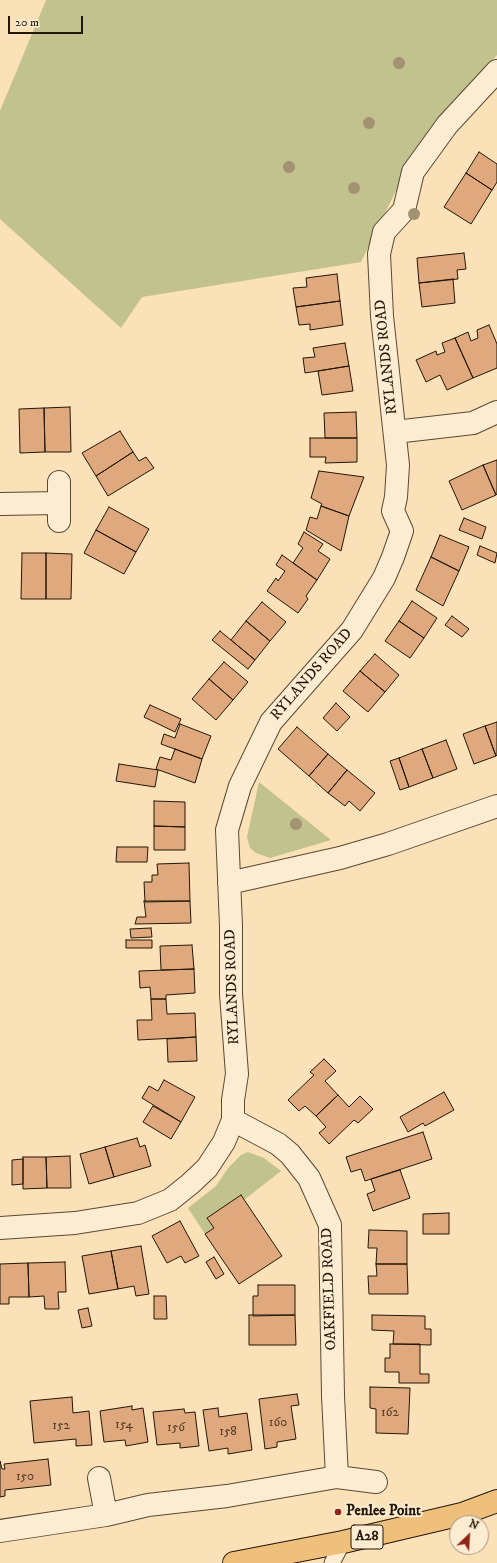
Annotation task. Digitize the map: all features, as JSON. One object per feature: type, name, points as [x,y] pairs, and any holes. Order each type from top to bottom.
[{"type":"highway","name":"A28","points":[[234,1563],[343,1542],[462,1514],[497,1501]]},
{"type":"street","name":"RYLANDS ROAD","points":[[0,1228],[75,1223],[138,1213],[170,1200],[207,1168],[224,1142],[233,1120],[233,1100],[237,1074],[231,994],[230,883],[227,830],[240,786],[271,722],[352,630],[384,578],[393,558],[402,531],[393,511],[396,497],[398,465],[378,258],[384,232],[404,210],[413,172],[447,125],[497,71]]},
{"type":"street","points":[[395,432],[473,423],[497,412]]},
{"type":"street","points":[[0,504],[59,502]]},
{"type":"street","points":[[230,883],[340,858],[388,844],[497,806]]},
{"type":"street","name":"OAKFIELD ROAD","points":[[233,1120],[278,1144],[290,1154],[309,1178],[330,1225],[333,1396],[337,1477]]},
{"type":"street","points":[[0,1531],[106,1515],[148,1505],[227,1496],[337,1477],[376,1482]]},
{"type":"street","points":[[99,1478],[106,1515]]},
{"type":"lane","points":[[332,1563],[343,1542]]},
{"type":"green space","points":[[46,0],[497,0],[497,55],[465,92],[436,120],[411,160],[361,262],[142,297],[121,328],[0,219],[0,111]]},
{"type":"green space","points":[[259,782],[331,840],[270,858],[256,853],[250,848],[247,837]]},
{"type":"green space","points":[[248,1152],[264,1158],[281,1171],[244,1200],[241,1195],[207,1218],[214,1228],[205,1234],[188,1208],[216,1186],[228,1168],[241,1155]]},
{"type":"building","points":[[479,152],[497,164],[497,182],[492,190],[466,173]]},
{"type":"building","points":[[466,173],[492,190],[471,224],[444,207]]},
{"type":"building","points":[[464,253],[466,269],[457,270],[458,279],[419,283],[417,258]]},
{"type":"building","points":[[337,274],[340,301],[296,307],[293,288],[307,287],[306,278]]},
{"type":"building","points":[[453,279],[455,303],[422,307],[419,283]]},
{"type":"building","points":[[340,301],[343,325],[310,330],[310,324],[299,325],[296,307]]},
{"type":"building","points":[[489,325],[497,344],[497,368],[473,378],[455,338],[468,332],[471,341],[478,338],[477,330]]},
{"type":"building","points":[[455,338],[473,378],[447,390],[440,375],[426,382],[416,360],[436,351],[437,355],[445,352],[442,343]]},
{"type":"building","points":[[345,343],[349,366],[305,373],[303,358],[315,357],[313,348]]},
{"type":"building","points":[[349,366],[353,391],[322,395],[318,371]]},
{"type":"building","points":[[70,407],[71,452],[45,452],[44,408]]},
{"type":"building","points":[[44,408],[45,452],[20,453],[19,409]]},
{"type":"building","points":[[356,412],[357,438],[325,438],[324,413]]},
{"type":"building","points":[[120,431],[133,452],[96,476],[82,453]]},
{"type":"building","points":[[310,438],[357,438],[357,462],[325,463],[326,457],[310,457]]},
{"type":"building","points":[[133,452],[139,461],[146,457],[154,468],[108,496],[96,476]]},
{"type":"building","points":[[497,460],[497,494],[496,495],[483,465]]},
{"type":"building","points":[[483,465],[496,495],[462,510],[449,481]]},
{"type":"building","points":[[319,471],[364,477],[349,516],[321,506],[322,504],[311,498]]},
{"type":"building","points":[[321,506],[349,516],[341,551],[306,530],[310,517],[317,519]]},
{"type":"building","points":[[109,507],[149,529],[136,552],[96,530]]},
{"type":"building","points":[[464,518],[486,527],[482,539],[459,530]]},
{"type":"building","points":[[96,530],[136,552],[124,574],[84,553]]},
{"type":"building","points":[[304,532],[323,544],[318,551],[330,559],[317,580],[293,563],[303,548],[298,544]]},
{"type":"building","points":[[440,535],[469,547],[459,571],[431,557]]},
{"type":"building","points":[[480,546],[497,553],[495,563],[477,555]]},
{"type":"building","points":[[22,553],[46,553],[46,599],[21,599]]},
{"type":"building","points":[[46,553],[72,554],[71,599],[46,599]]},
{"type":"building","points":[[282,555],[317,580],[306,596],[308,599],[298,613],[267,591],[276,578],[278,581],[285,571],[276,565]]},
{"type":"building","points":[[431,557],[459,571],[443,606],[416,590]]},
{"type":"building","points":[[412,601],[437,618],[424,638],[399,621]]},
{"type":"building","points":[[262,602],[286,622],[270,641],[246,621]]},
{"type":"building","points":[[452,616],[469,629],[462,637],[445,625]]},
{"type":"building","points":[[246,621],[270,641],[255,660],[231,640]]},
{"type":"building","points":[[399,621],[424,638],[410,658],[385,641]]},
{"type":"building","points":[[220,631],[255,660],[248,669],[212,640]]},
{"type":"building","points":[[375,654],[399,675],[385,692],[360,671]]},
{"type":"building","points":[[224,662],[248,682],[233,700],[209,679]]},
{"type":"building","points":[[360,671],[385,692],[368,712],[343,691]]},
{"type":"building","points":[[209,679],[233,700],[216,720],[192,699]]},
{"type":"building","points":[[336,703],[350,717],[337,731],[323,718]]},
{"type":"building","points":[[150,705],[181,719],[175,732],[144,717]]},
{"type":"building","points":[[497,722],[497,755],[496,756],[485,726]]},
{"type":"building","points":[[180,724],[211,736],[202,759],[161,744],[164,734],[175,738]]},
{"type":"building","points":[[485,726],[496,756],[474,764],[463,734]]},
{"type":"building","points":[[297,727],[328,754],[309,776],[278,749]]},
{"type":"building","points":[[446,740],[457,769],[433,778],[422,749]]},
{"type":"building","points":[[175,749],[202,759],[195,783],[156,769],[160,757],[171,760]]},
{"type":"building","points":[[422,749],[433,778],[409,787],[399,758]]},
{"type":"building","points":[[328,754],[347,770],[328,793],[309,776]]},
{"type":"building","points":[[399,758],[409,787],[400,790],[390,761]]},
{"type":"building","points":[[119,764],[158,770],[155,787],[116,781]]},
{"type":"building","points":[[347,770],[375,793],[360,811],[349,801],[345,806],[328,793]]},
{"type":"building","points":[[154,801],[185,802],[185,827],[154,826]]},
{"type":"building","points":[[154,826],[185,827],[185,850],[154,850]]},
{"type":"building","points":[[117,847],[148,847],[147,862],[116,862]]},
{"type":"building","points":[[189,863],[190,901],[145,902],[144,882],[152,882],[152,875],[158,875],[157,864]]},
{"type":"building","points":[[144,901],[190,901],[191,923],[135,924],[137,917],[146,917]]},
{"type":"building","points":[[151,928],[152,937],[131,938],[130,929]]},
{"type":"building","points":[[126,940],[152,940],[152,948],[126,948]]},
{"type":"building","points":[[192,945],[194,969],[161,970],[160,946]]},
{"type":"building","points":[[194,969],[195,993],[166,995],[166,999],[151,999],[150,987],[140,988],[139,971]]},
{"type":"building","points":[[151,999],[166,999],[167,1014],[195,1013],[196,1037],[138,1040],[137,1020],[152,1020]]},
{"type":"building","points":[[196,1037],[197,1061],[168,1062],[167,1039]]},
{"type":"building","points":[[324,1059],[336,1071],[325,1081],[338,1095],[316,1116],[305,1106],[299,1111],[288,1100],[314,1075],[310,1072]]},
{"type":"building","points":[[164,1080],[195,1097],[181,1122],[142,1098],[149,1086],[158,1091]]},
{"type":"building","points":[[444,1092],[454,1110],[425,1126],[423,1123],[408,1132],[400,1117]]},
{"type":"building","points":[[338,1095],[349,1107],[360,1096],[373,1109],[358,1123],[354,1120],[329,1144],[319,1133],[326,1127],[316,1116]]},
{"type":"building","points":[[153,1106],[181,1122],[171,1139],[143,1122]]},
{"type":"building","points":[[423,1132],[432,1159],[365,1181],[361,1169],[351,1172],[346,1157]]},
{"type":"building","points":[[137,1138],[140,1147],[145,1145],[151,1166],[114,1177],[105,1147]]},
{"type":"building","points":[[105,1147],[114,1177],[89,1184],[80,1154]]},
{"type":"building","points":[[70,1156],[71,1188],[47,1188],[46,1157]]},
{"type":"building","points":[[23,1157],[46,1157],[47,1188],[23,1189]]},
{"type":"building","points":[[23,1159],[23,1184],[12,1185],[12,1160]]},
{"type":"building","points":[[400,1170],[410,1198],[373,1211],[367,1194],[375,1191],[371,1179]]},
{"type":"building","points":[[241,1195],[282,1256],[239,1284],[205,1234],[214,1228],[207,1218]]},
{"type":"building","points":[[449,1213],[449,1234],[423,1234],[423,1214]]},
{"type":"building","points":[[180,1221],[199,1256],[185,1263],[181,1256],[167,1263],[152,1236]]},
{"type":"building","points":[[369,1230],[407,1231],[407,1264],[376,1264],[377,1248],[368,1248]]},
{"type":"building","points":[[141,1246],[149,1294],[136,1296],[134,1286],[118,1289],[111,1251]]},
{"type":"building","points":[[111,1251],[118,1289],[89,1294],[82,1256]]},
{"type":"building","points":[[214,1257],[224,1274],[216,1279],[206,1262]]},
{"type":"building","points":[[65,1262],[66,1292],[58,1292],[59,1309],[45,1309],[44,1296],[29,1297],[28,1263]]},
{"type":"building","points":[[28,1263],[29,1297],[9,1297],[9,1304],[0,1304],[0,1264]]},
{"type":"building","points":[[376,1264],[407,1264],[408,1294],[369,1294],[368,1276],[377,1276]]},
{"type":"building","points":[[258,1285],[295,1285],[295,1315],[253,1316],[253,1296],[258,1296]]},
{"type":"building","points":[[154,1296],[166,1296],[167,1319],[154,1319]]},
{"type":"building","points":[[88,1308],[92,1326],[82,1328],[78,1310]]},
{"type":"building","points":[[249,1315],[295,1315],[296,1345],[249,1345]]},
{"type":"building","points":[[372,1315],[425,1316],[425,1329],[431,1329],[431,1345],[393,1344],[394,1331],[372,1330]]},
{"type":"building","points":[[390,1344],[420,1344],[420,1374],[429,1374],[429,1383],[399,1383],[399,1372],[385,1372],[385,1358],[390,1358]]},
{"type":"building","points":[[370,1387],[410,1388],[408,1434],[376,1433],[376,1409],[370,1408]]},
{"type":"building","points":[[297,1394],[299,1405],[291,1406],[296,1439],[277,1442],[277,1447],[265,1449],[259,1399]]},
{"type":"building","points":[[72,1397],[73,1413],[89,1411],[92,1445],[76,1446],[76,1439],[34,1443],[30,1401]]},
{"type":"building","points":[[132,1406],[132,1410],[143,1408],[148,1442],[126,1446],[125,1440],[104,1442],[100,1411]]},
{"type":"building","points":[[218,1408],[219,1417],[247,1413],[252,1450],[228,1454],[228,1448],[209,1451],[203,1410]]},
{"type":"building","points":[[184,1409],[185,1413],[195,1412],[199,1446],[180,1448],[180,1443],[157,1445],[153,1412]]},
{"type":"building","points":[[48,1459],[51,1485],[5,1490],[5,1496],[0,1497],[0,1461],[2,1469],[5,1469],[4,1464]]},
{"type":"place","name":"Penlee Point","points":[[338,1512]]}]
